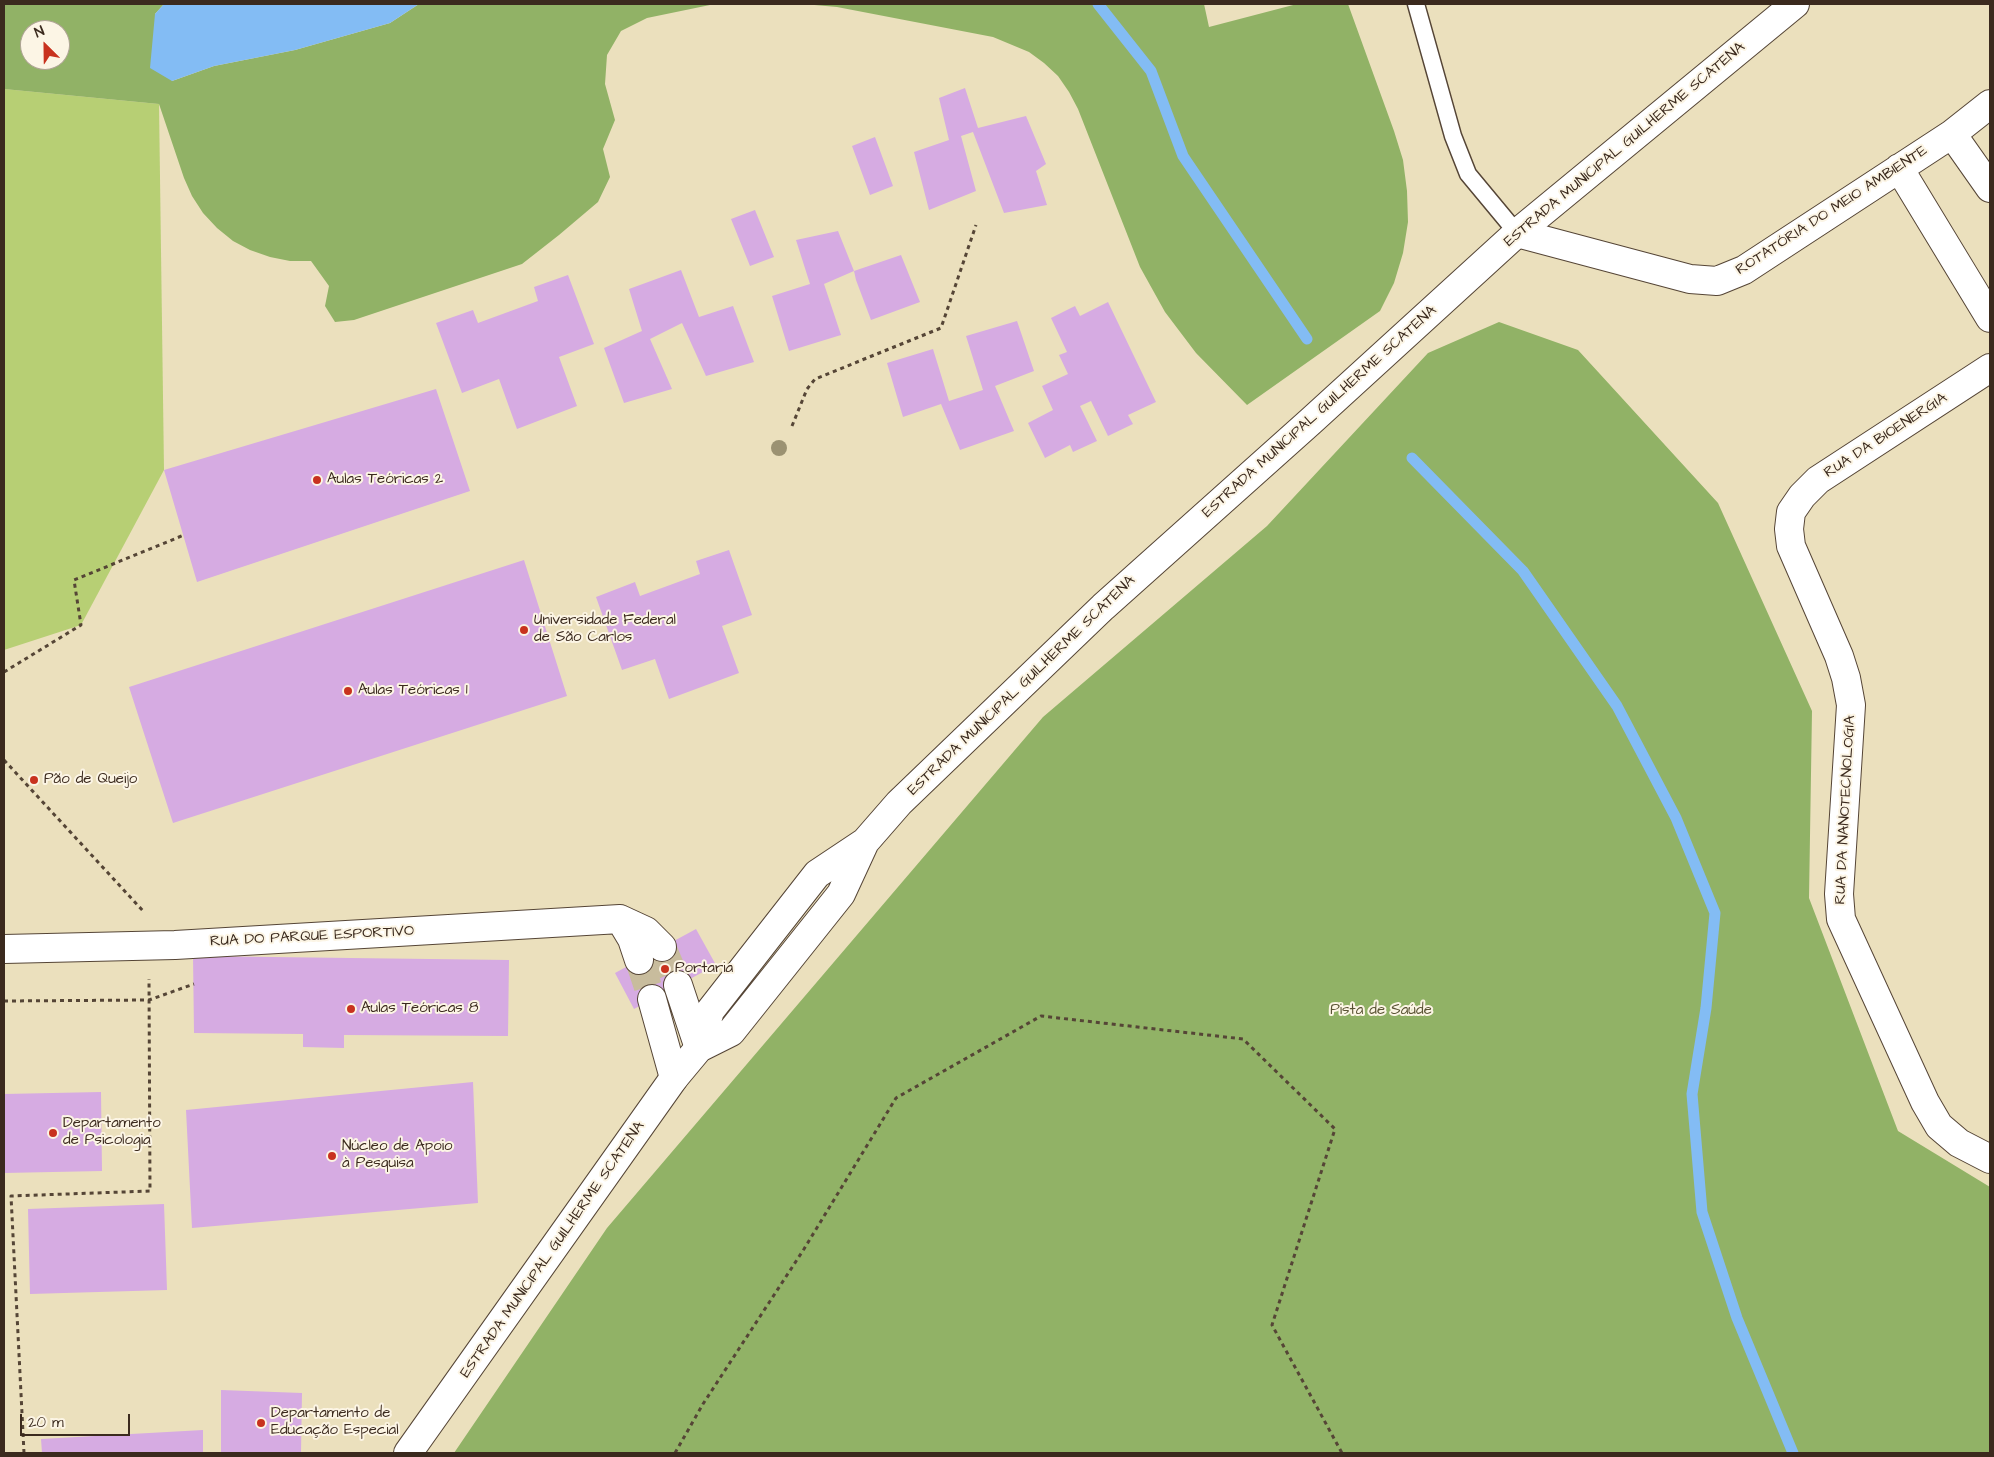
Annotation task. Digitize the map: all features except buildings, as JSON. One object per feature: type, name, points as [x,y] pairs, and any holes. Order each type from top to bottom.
[{"type":"street","name":"ESTRADA MUNICIPAL GUILHERME SCATENA","points":[[408,1453],[674,1078],[699,1048],[731,1032],[841,894],[864,842],[899,803],[1103,606],[1311,421],[1517,233],[1795,4]]},
{"type":"street","name":"ROTATÓRIA DO MEIO AMBIENTE","points":[[1517,233],[1690,279],[1717,281],[1744,270],[1952,134],[1990,104]]},
{"type":"street","points":[[1952,134],[1990,188]]},
{"type":"street","points":[[1899,168],[1990,318]]},
{"type":"street","name":"RUA DA BIOENERGIA","points":[[1791,512],[1802,496],[1818,480],[1990,368]]},
{"type":"street","name":"RUA DA NANOTECNOLOGIA","points":[[1791,512],[1789,529],[1791,546],[1839,656],[1846,678],[1851,705],[1840,884],[1841,919],[1925,1102],[1939,1126],[1959,1143],[1990,1159]]},
{"type":"street","name":"RUA DO PARQUE ESPORTIVO","points":[[4,949],[175,945],[620,919],[632,940],[650,953]]},
{"type":"street","points":[[678,985],[699,1048]]},
{"type":"street","points":[[652,999],[674,1078]]},
{"type":"lane","points":[[1416,4],[1453,136],[1468,174],[1517,233]]},
{"type":"path","points":[[792,426],[807,389],[815,379],[941,328],[976,225]]},
{"type":"path","points":[[4,672],[81,624],[74,580],[184,535]]},
{"type":"path","points":[[4,760],[175,945]]},
{"type":"path","points":[[24,1453],[11,1196],[150,1191],[148,946]]},
{"type":"path","points":[[4,1001],[149,1000],[194,984]]},
{"type":"path","points":[[675,1453],[704,1404],[804,1249],[896,1098],[1041,1016],[1243,1039],[1335,1129],[1272,1325],[1342,1453]]},
{"type":"green space","points":[[4,4],[164,4],[155,14],[172,81],[214,66],[295,50],[390,23],[419,4],[727,4],[710,5],[647,18],[621,31],[607,55],[605,84],[615,120],[603,149],[610,177],[598,202],[522,264],[354,320],[335,322],[325,306],[329,286],[311,261],[290,261],[250,250],[233,241],[203,213],[192,196],[184,178],[159,104],[4,89]]},
{"type":"green space","points":[[803,4],[1204,4],[1209,27],[1297,4],[1348,4],[1394,131],[1403,160],[1407,191],[1408,222],[1403,253],[1394,283],[1380,311],[1247,405],[1196,353],[1165,312],[1140,267],[1078,109],[1058,76],[1044,63],[1029,52],[993,37],[837,7]]},
{"type":"green space","points":[[4,89],[159,104],[164,470],[81,625],[4,650]]},
{"type":"green space","name":"Pista de Saúde","points":[[1499,322],[1578,350],[1718,503],[1812,711],[1809,898],[1898,1131],[1990,1187],[1990,1453],[454,1453],[607,1228],[1043,717],[1267,526],[1428,353]]},
{"type":"water","points":[[164,4],[419,4],[390,23],[295,50],[214,66],[172,81],[150,68],[155,14]]},
{"type":"waterway","points":[[1098,4],[1151,71],[1183,156],[1307,339]]},
{"type":"waterway","points":[[1412,458],[1523,571],[1617,706],[1676,818],[1715,913],[1706,1008],[1692,1094],[1702,1212],[1737,1318],[1793,1453]]},
{"type":"tunnel","points":[[662,947],[678,985]]},
{"type":"tunnel","points":[[639,960],[652,999]]},
{"type":"place","name":"Aulas Teóricas 2","points":[[317,480]]},
{"type":"place","name":"Universidade Federal de São Carlos","points":[[524,630]]},
{"type":"place","name":"Aulas Teóricas 1","points":[[348,691]]},
{"type":"place","name":"Pão de Queijo","points":[[34,780]]},
{"type":"place","name":"Portaria","points":[[665,969]]},
{"type":"place","name":"Aulas Teóricas 8","points":[[351,1009]]},
{"type":"place","name":"Departamento de Psicologia","points":[[53,1133]]},
{"type":"place","name":"Núcleo de Apoio à Pesquisa","points":[[332,1156]]},
{"type":"place","name":"Departamento de Educação Especial","points":[[261,1423]]}]
